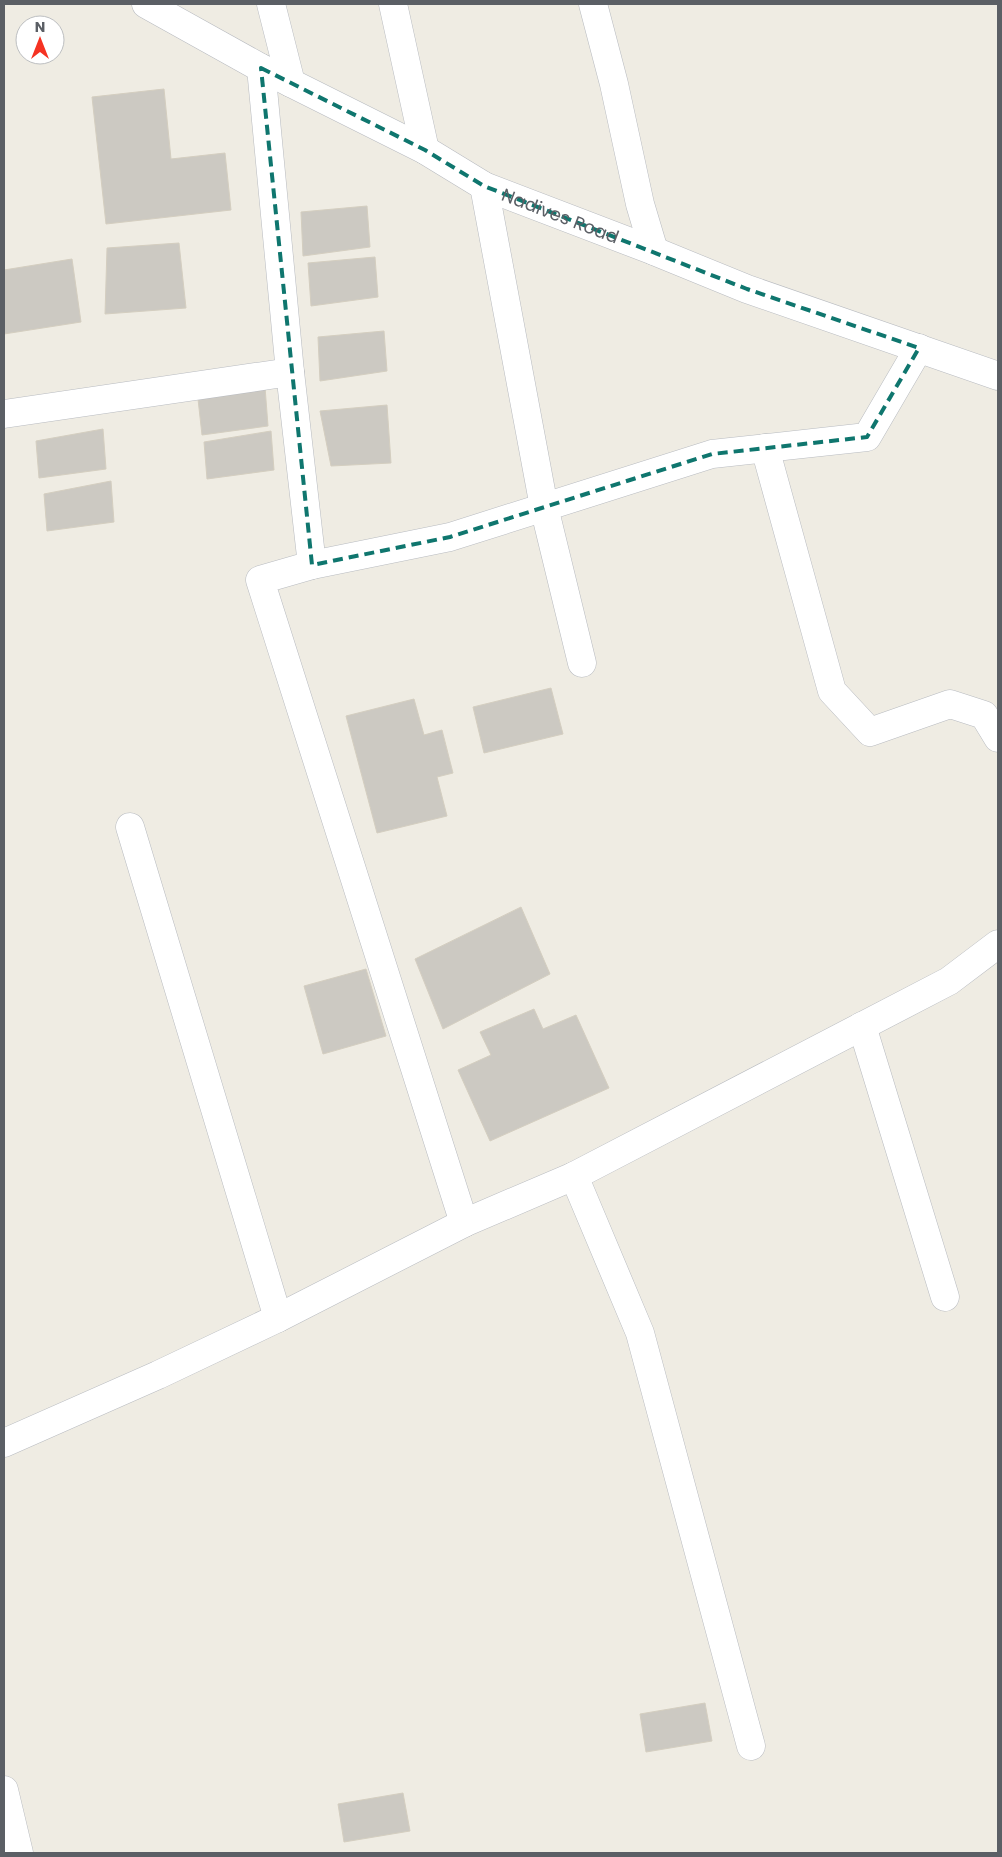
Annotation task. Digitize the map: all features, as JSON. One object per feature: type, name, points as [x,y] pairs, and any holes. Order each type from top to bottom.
[{"type":"street","name":"Nadives Road","points":[[146,4],[261,68],[425,150],[484,186],[747,289],[998,376]]},
{"type":"street","points":[[271,4],[291,83]]},
{"type":"street","points":[[394,4],[425,150]]},
{"type":"street","points":[[593,4],[614,84],[640,204],[654,251]]},
{"type":"street","points":[[261,68],[290,372],[312,565]]},
{"type":"street","points":[[484,186],[544,507],[582,663]]},
{"type":"street","points":[[464,1223],[260,580],[312,565],[450,537],[712,454],[867,438],[919,348]]},
{"type":"street","points":[[4,414],[290,372]]},
{"type":"street","points":[[765,448],[832,691],[870,732],[950,704],[984,715],[998,738]]},
{"type":"street","points":[[130,827],[278,1318]]},
{"type":"street","points":[[4,1443],[278,1318],[464,1223],[574,1176],[949,981],[998,944]]},
{"type":"street","points":[[862,1026],[945,1297]]},
{"type":"street","points":[[574,1176],[640,1333],[751,1746]]},
{"type":"street","points":[[4,1790],[18,1853]]},
{"type":"highlighted area","points":[[261,68],[425,150],[484,186],[747,289],[919,348],[867,437],[712,454],[450,537],[312,565]]},
{"type":"building","points":[[164,89],[171,159],[225,153],[231,210],[106,224],[92,97]]},
{"type":"building","points":[[367,206],[370,247],[303,256],[301,212]]},
{"type":"building","points":[[179,243],[186,308],[105,314],[107,248]]},
{"type":"building","points":[[375,257],[378,297],[311,306],[308,263]]},
{"type":"building","points":[[72,259],[81,322],[4,334],[4,270]]},
{"type":"building","points":[[384,331],[387,371],[320,381],[318,337]]},
{"type":"building","points":[[265,387],[268,426],[202,435],[198,399]]},
{"type":"building","points":[[387,405],[391,463],[331,466],[320,411]]},
{"type":"building","points":[[103,429],[106,469],[39,478],[36,441]]},
{"type":"building","points":[[271,431],[274,470],[207,479],[204,442]]},
{"type":"building","points":[[111,481],[114,522],[47,531],[44,494]]},
{"type":"building","points":[[551,688],[563,734],[484,753],[473,707]]},
{"type":"building","points":[[414,699],[424,735],[442,730],[453,773],[437,777],[447,816],[377,833],[346,716]]},
{"type":"building","points":[[521,907],[550,974],[443,1029],[415,959]]},
{"type":"building","points":[[366,969],[386,1036],[323,1054],[304,986]]},
{"type":"building","points":[[534,1009],[543,1029],[576,1015],[609,1088],[490,1141],[458,1070],[491,1055],[480,1032]]},
{"type":"building","points":[[705,1703],[712,1741],[646,1752],[640,1714]]},
{"type":"building","points":[[403,1793],[410,1831],[344,1842],[338,1804]]}]
